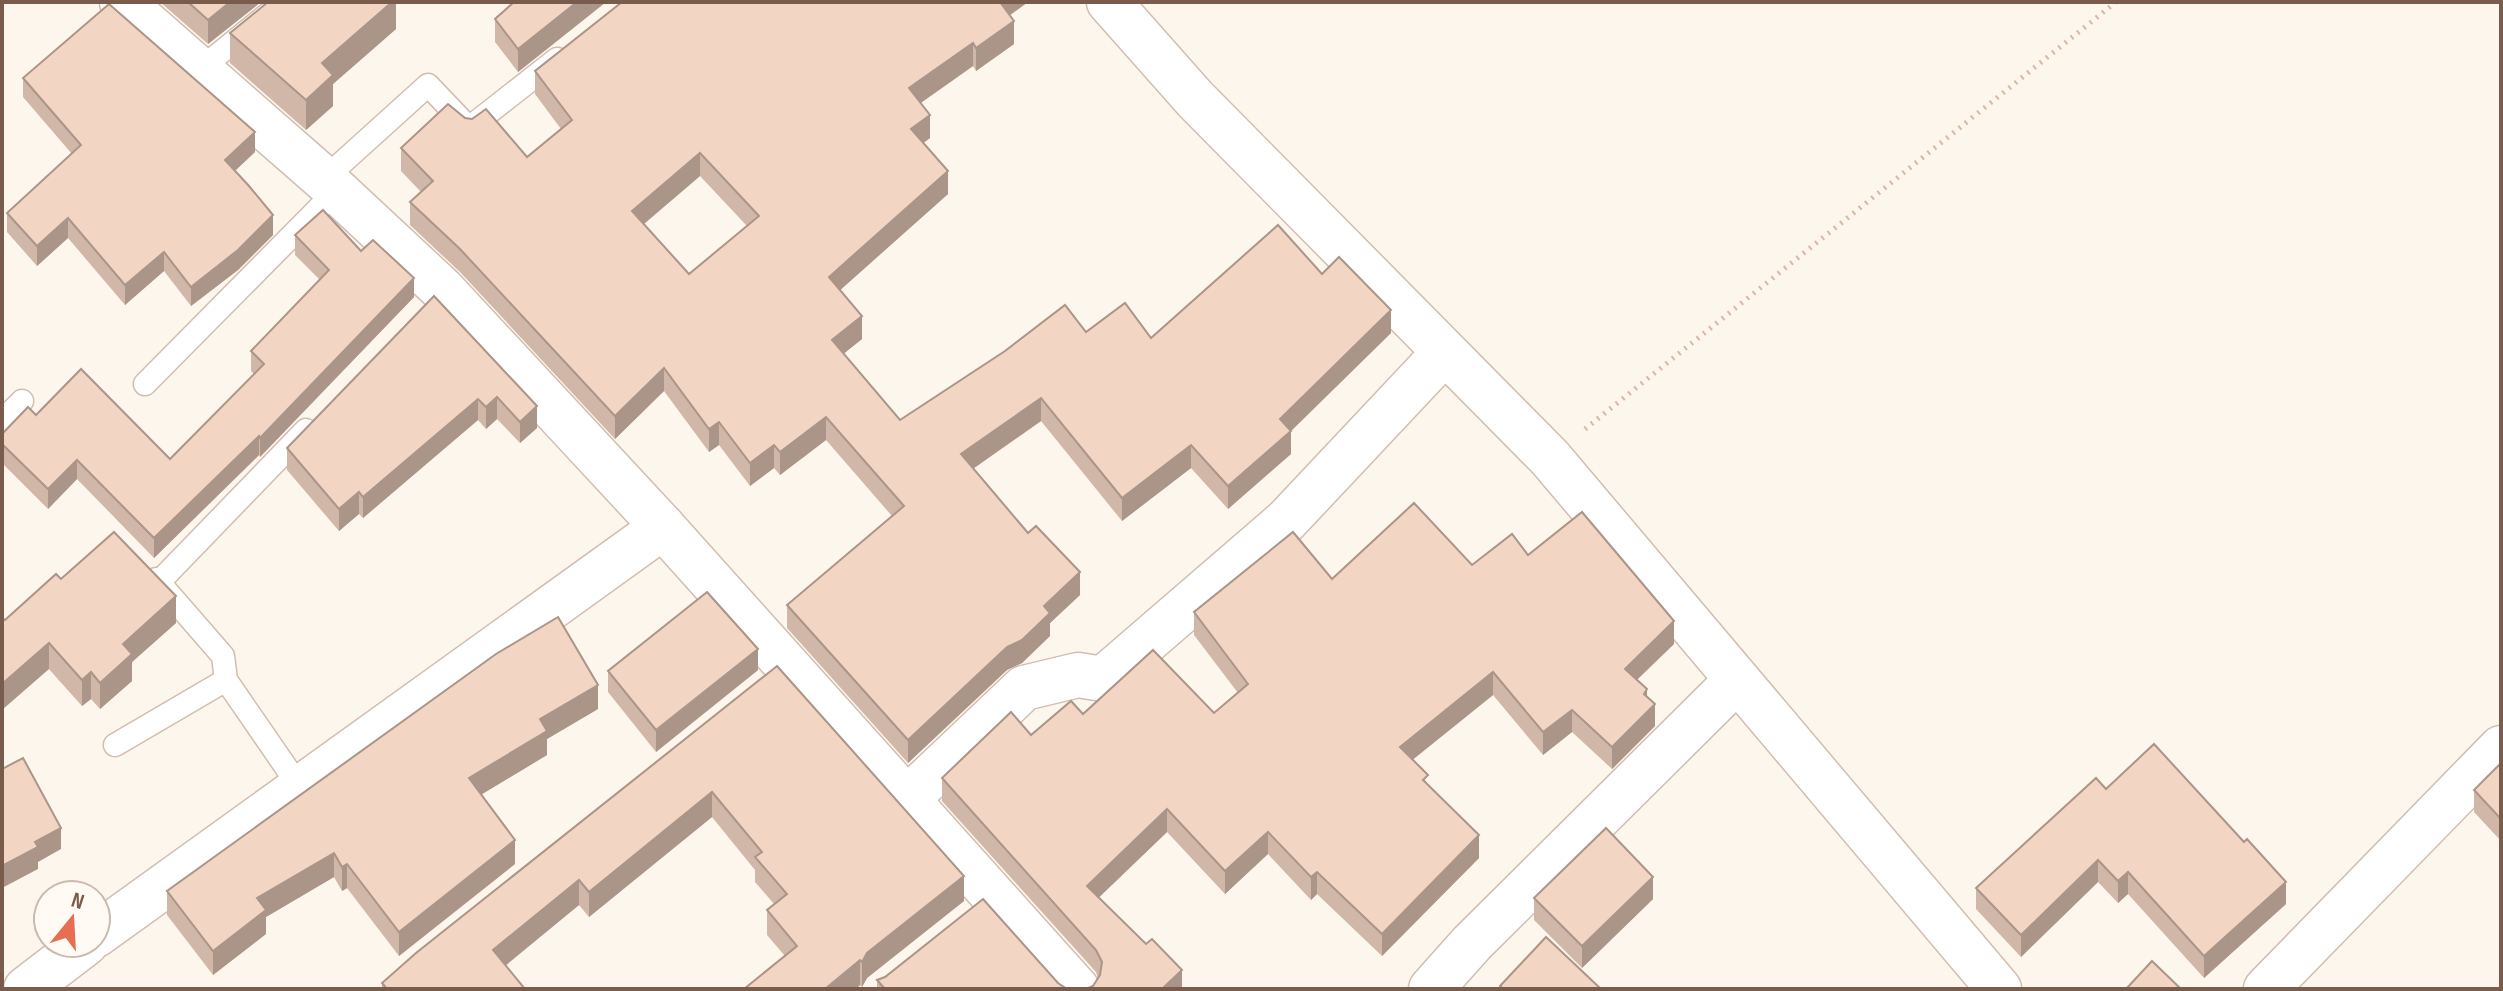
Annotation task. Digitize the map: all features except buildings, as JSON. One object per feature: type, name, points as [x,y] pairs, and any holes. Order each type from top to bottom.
[{"type":"street","points":[[122,2],[330,185],[663,527],[781,670],[908,798],[987,900],[1077,989]]},
{"type":"street","points":[[1109,2],[1195,99],[1550,458],[1999,989]]},
{"type":"street","points":[[908,798],[1024,688],[1078,675],[1103,679],[1286,521],[1444,353]]},
{"type":"street","points":[[112,924],[663,527]]},
{"type":"street","points":[[1431,989],[1472,943],[1737,680]]},
{"type":"street","points":[[2266,989],[2501,748]]},
{"type":"street","points":[[26,989],[65,959]]},
{"type":"lane","points":[[199,70],[283,2]]},
{"type":"lane","points":[[145,384],[330,185],[428,85],[469,128],[580,41]]},
{"type":"lane","points":[[2,421],[22,401]]},
{"type":"lane","points":[[159,582],[322,413]]},
{"type":"lane","points":[[139,563],[223,656],[226,680],[301,789]]},
{"type":"lane","points":[[115,745],[226,680]]},
{"type":"path","points":[[1550,458],[2116,2]]}]
